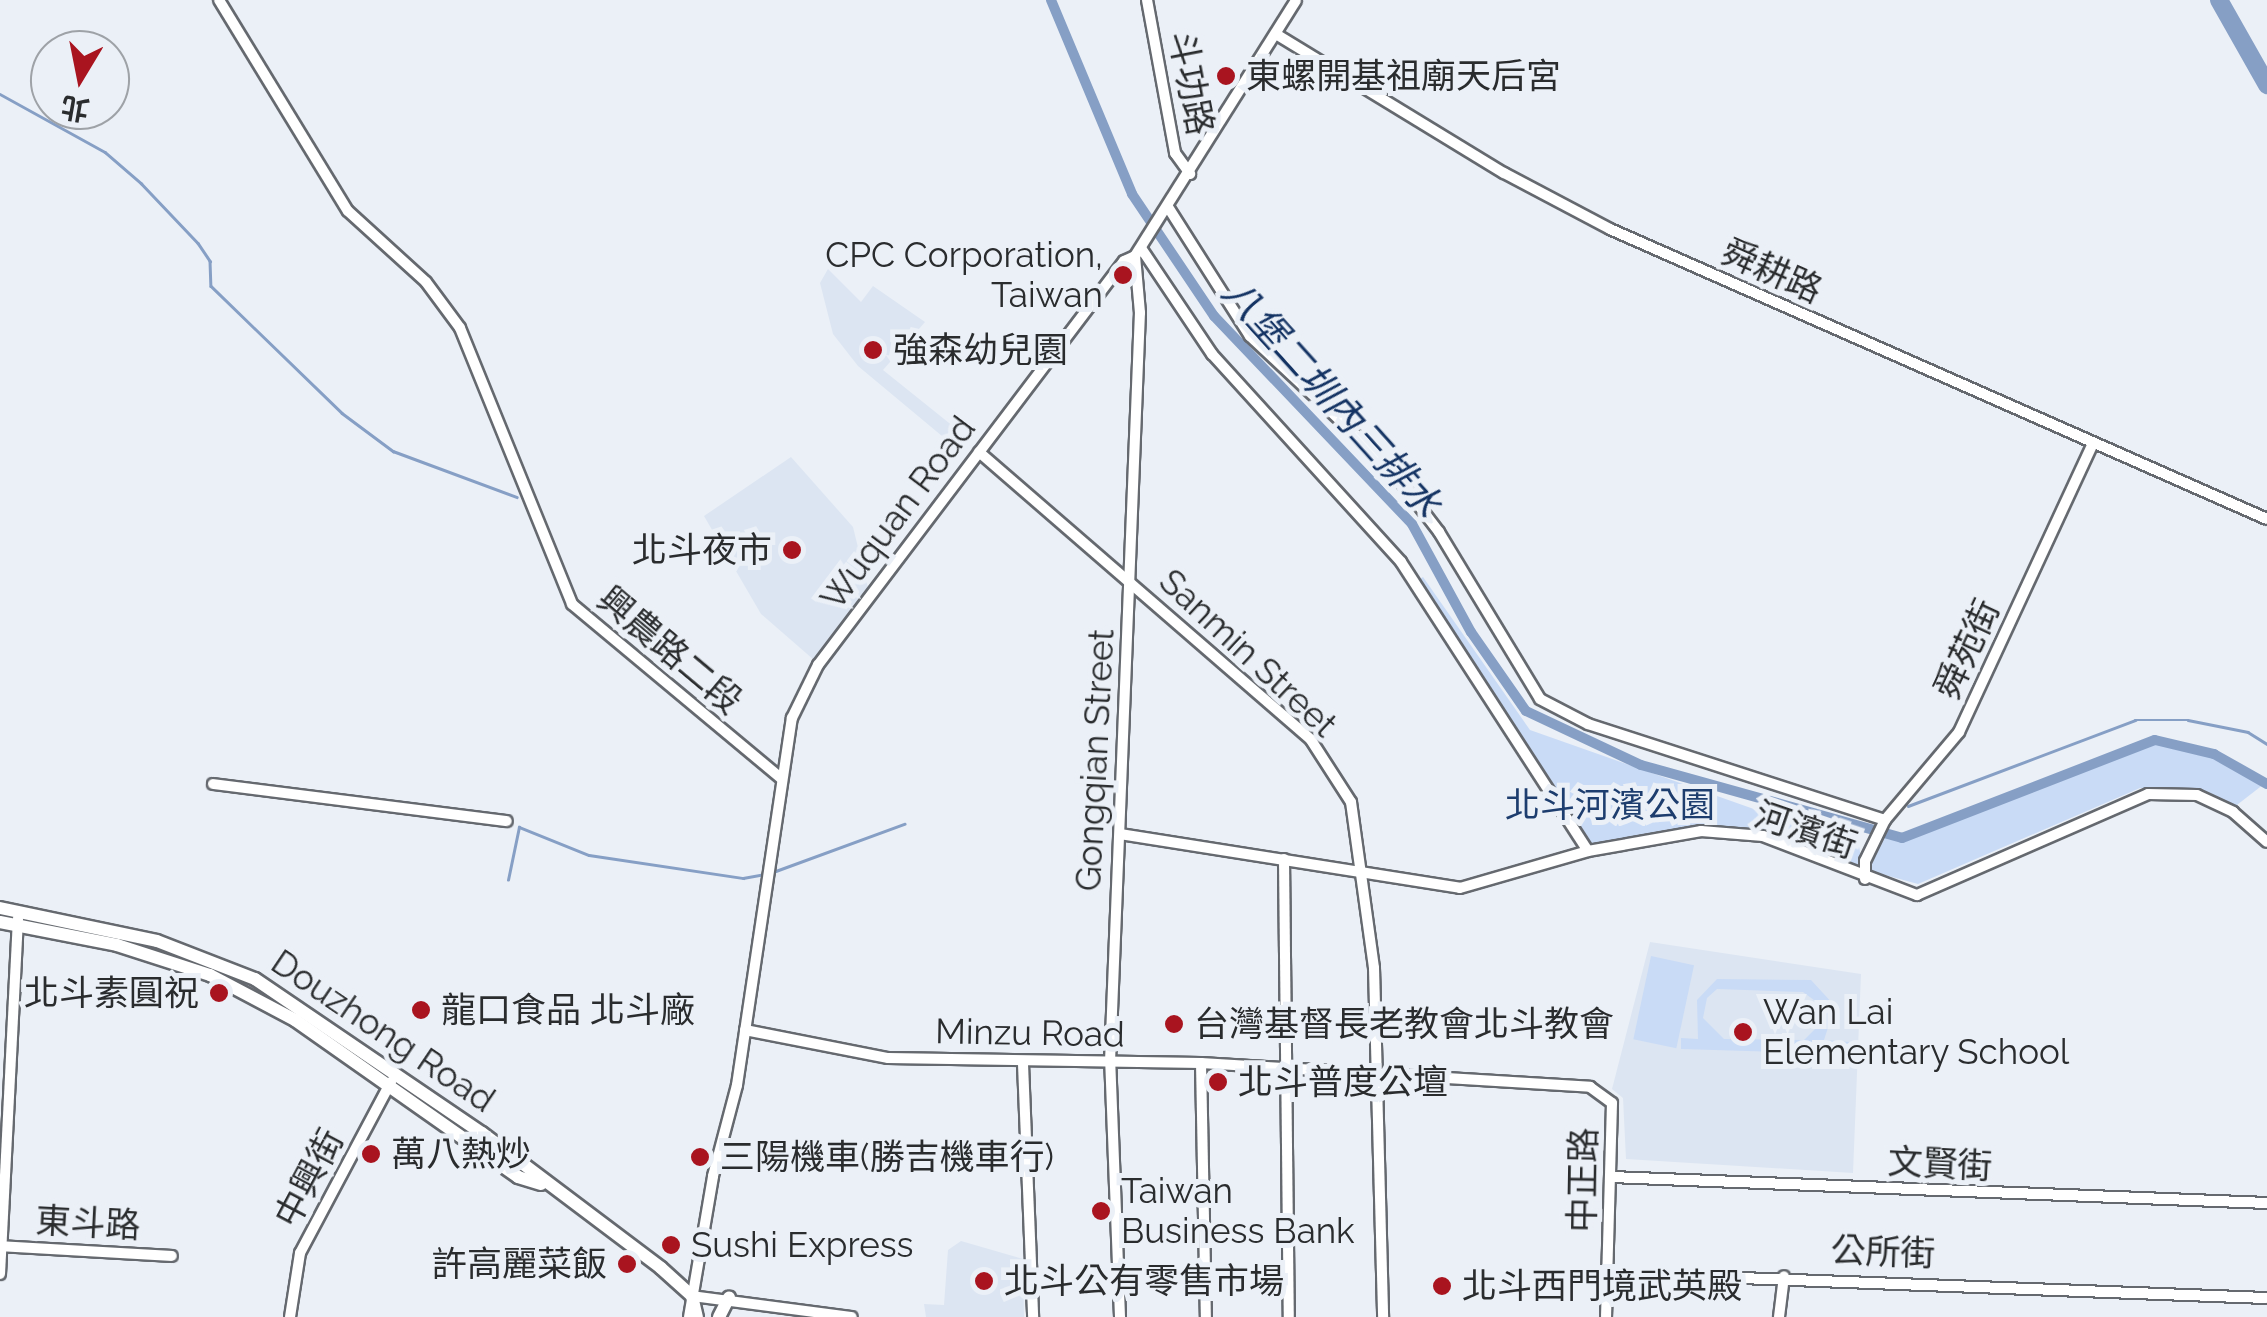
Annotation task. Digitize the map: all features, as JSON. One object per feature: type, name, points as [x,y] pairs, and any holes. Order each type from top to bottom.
[{"type":"main road","name":"Douzhong Road","points":[[0,908],[18,919],[118,939],[256,979],[692,1296]]},
{"type":"main road","name":"Douzhong Road","points":[[0,922],[18,919]]},
{"type":"main road","points":[[692,1296],[697,1317]]},
{"type":"main road","points":[[719,1317],[729,1298]]},
{"type":"street","name":"興農路二段","points":[[220,0],[348,211],[426,282],[460,328],[572,604],[781,778]]},
{"type":"street","name":"斗功路","points":[[1147,0],[1175,153],[1190,174]]},
{"type":"street","points":[[1296,0],[1140,249],[1212,354],[1401,562],[1588,852]]},
{"type":"street","name":"舜耕路","points":[[1276,34],[1504,173],[1610,230],[2267,518]]},
{"type":"street","points":[[1165,211],[1250,336],[1386,464],[1439,532],[1540,698],[1588,724],[1885,820]]},
{"type":"street","name":"Wuquan Road","points":[[781,778],[792,718],[818,665],[1124,261],[1140,249]]},
{"type":"street","name":"Gongqian Street","points":[[1120,1317],[1110,1062],[1131,582],[1140,249]]},
{"type":"street","name":"舜苑街","points":[[1865,879],[1865,861],[1885,820],[1959,732],[2092,443]]},
{"type":"street","name":"Sanmin Street","points":[[978,452],[1311,740],[1351,802],[1365,871],[1382,1317]]},
{"type":"street","points":[[688,1317],[744,1030],[781,778]]},
{"type":"street","points":[[213,784],[507,821]]},
{"type":"street","name":"河濱街","points":[[1120,834],[1460,888],[1588,852],[1701,831],[1763,836],[1865,879],[1916,895],[2148,794],[2197,795],[2232,812],[2267,842]]},
{"type":"street","points":[[1284,859],[1288,1317]]},
{"type":"street","points":[[0,1274],[18,919]]},
{"type":"street","name":"Minzu Road","points":[[744,1030],[888,1058],[1023,1064],[1201,1063],[1374,1073],[1590,1087],[1612,1103]]},
{"type":"street","points":[[1201,1063],[1206,1317]]},
{"type":"street","points":[[1023,1064],[1033,1317]]},
{"type":"street","name":"中興街","points":[[290,1317],[300,1253],[393,1078]]},
{"type":"street","name":"中正路","points":[[1606,1317],[1612,1103]]},
{"type":"street","name":"文賢街","points":[[1611,1177],[2267,1202]]},
{"type":"street","name":"東斗路","points":[[1,1246],[172,1256]]},
{"type":"street","name":"公所街","points":[[1609,1272],[2154,1290],[2171,1296],[2267,1298]]},
{"type":"street","points":[[1779,1317],[1784,1276]]},
{"type":"street","points":[[692,1296],[852,1317]]},
{"type":"shaded area","name":"強森幼兒園","points":[[828,269],[861,302],[873,286],[925,322],[883,370],[969,439],[960,451],[858,366],[833,334],[820,283]]},
{"type":"shaded area","name":"北斗夜市","points":[[791,457],[853,527],[868,588],[814,660],[761,614],[704,516]]},
{"type":"shaded area","name":"Wan Lai Elementary School","points":[[1650,942],[1861,974],[1853,1173],[1626,1159],[1623,1098],[1612,1089]]},
{"type":"shaded area","name":"北斗公有零售市場","points":[[961,1241],[1023,1259],[1024,1317],[926,1317],[924,1304],[944,1305],[948,1250]]},
{"type":"green space","name":"北斗河濱公園","points":[[1423,577],[1530,730],[1859,846],[1863,869],[1768,832],[1699,829],[1592,847],[1502,723],[1417,581]]},
{"type":"green space","points":[[2155,740],[2214,754],[2264,784],[2233,808],[2197,792],[2140,788],[1918,884],[1867,870],[1879,831],[1902,838],[1931,829]]},
{"type":"green space","points":[[1651,956],[1694,965],[1676,1048],[1633,1039]]},
{"type":"green space","points":[[1717,979],[1811,980],[1835,1006],[1824,1040],[1850,1042],[1849,1054],[1681,1049],[1681,1038],[1698,1039],[1697,1000]],"holes":[[[1717,989],[1803,992],[1818,1003],[1819,1025],[1804,1040],[1724,1039],[1703,1018],[1707,998]]]},
{"type":"waterway","name":"八堡二圳內三排水","points":[[1051,0],[1132,194],[1214,316],[1412,524],[1471,632],[1526,711],[1641,765],[1902,838],[2155,740],[2214,754],[2267,784]]},
{"type":"waterway","points":[[2219,0],[2267,85]]},
{"type":"waterway","points":[[0,94],[105,152],[141,183],[198,243],[210,261],[211,286],[342,413],[393,451],[517,497]]},
{"type":"waterway","points":[[1908,806],[2135,720],[2188,720],[2248,732],[2267,744]]},
{"type":"waterway","points":[[773,872],[904,824]]},
{"type":"waterway","points":[[508,880],[519,827],[589,855],[743,878],[765,874]]},
{"type":"place","name":"東螺開基祖廟天后宮","points":[[1226,76]]},
{"type":"place","name":"CPC Corporation, Taiwan","points":[[1123,275]]},
{"type":"place","name":"強森幼兒園","points":[[873,350]]},
{"type":"place","name":"北斗夜市","points":[[792,550]]},
{"type":"place","name":"北斗素圓祝","points":[[219,993]]},
{"type":"place","name":"龍口食品 北斗廠","points":[[421,1010]]},
{"type":"place","name":"台灣基督長老教會北斗教會","points":[[1174,1024]]},
{"type":"place","name":"Wan Lai Elementary School","points":[[1743,1032]]},
{"type":"place","name":"北斗普度公壇","points":[[1218,1082]]},
{"type":"place","name":"萬八熱炒","points":[[371,1154]]},
{"type":"place","name":"三陽機車(勝吉機車行)","points":[[700,1157]]},
{"type":"place","name":"Taiwan Business Bank","points":[[1101,1211]]},
{"type":"place","name":"Sushi Express","points":[[671,1245]]},
{"type":"place","name":"許高麗菜飯","points":[[627,1264]]},
{"type":"place","name":"北斗公有零售市場","points":[[984,1281]]},
{"type":"place","name":"北斗西門境武英殿","points":[[1442,1286]]}]
